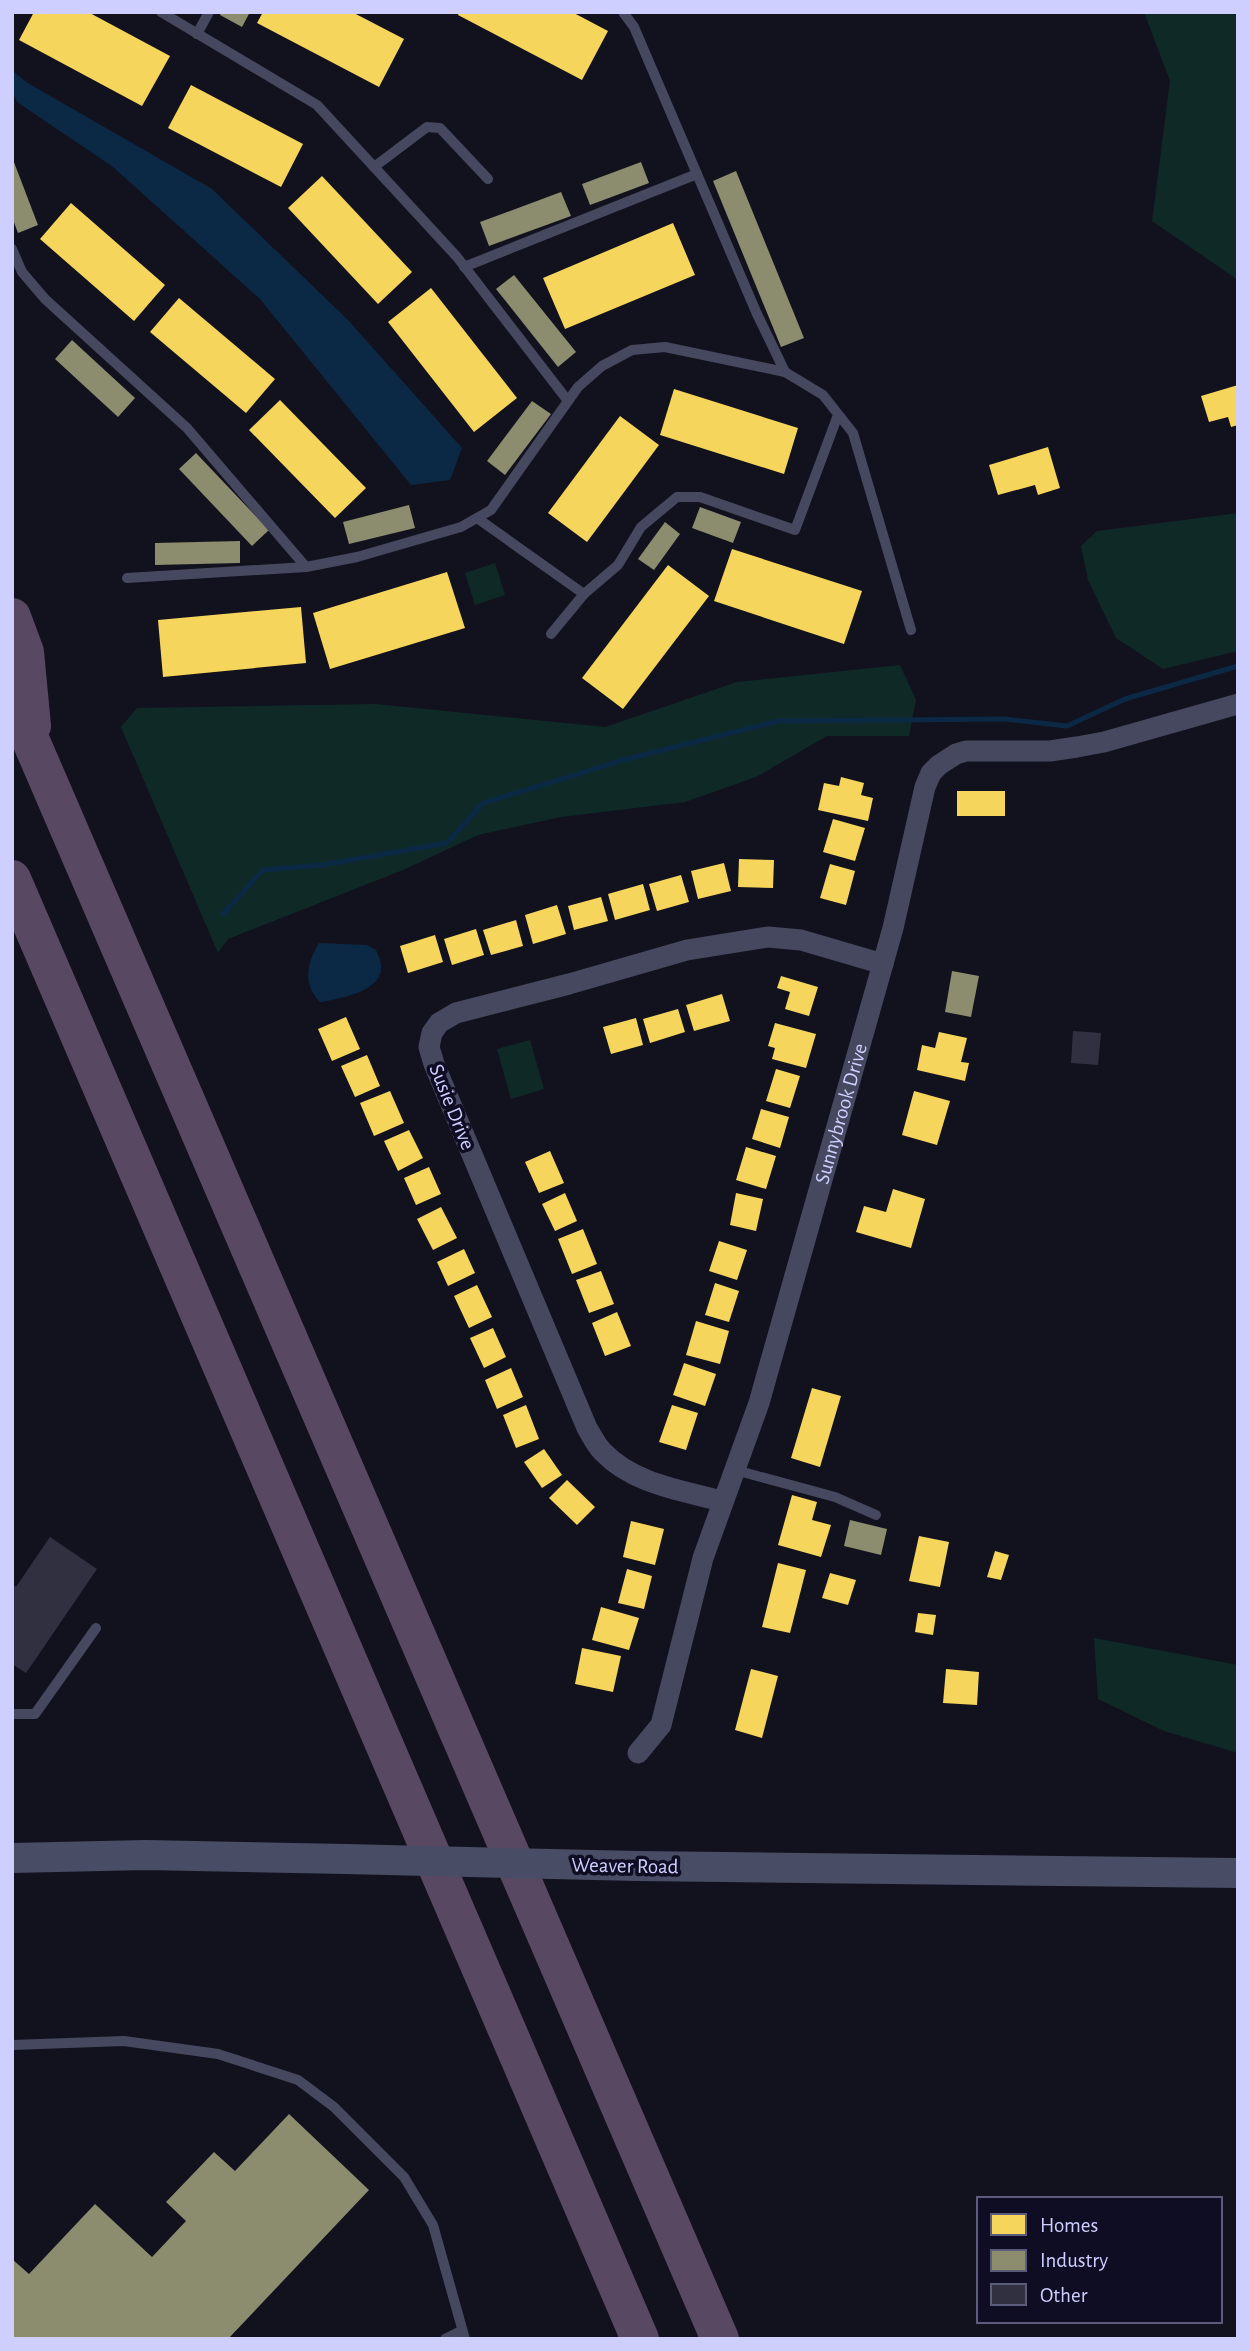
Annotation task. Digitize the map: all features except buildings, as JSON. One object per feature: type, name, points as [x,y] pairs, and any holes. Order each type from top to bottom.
[{"type":"highway","points":[[12,617],[25,652],[35,749]]},
{"type":"highway","points":[[12,697],[720,2339]]},
{"type":"highway","points":[[12,879],[640,2339]]},
{"type":"highway","points":[[12,896],[65,1002]]},
{"type":"main road","name":"Weaver Road","points":[[12,1858],[146,1854],[638,1866],[1238,1873]]},
{"type":"street","name":"Sunnybrook Drive","points":[[638,1753],[661,1725],[691,1601],[722,1501],[758,1403],[883,964],[925,787],[931,773],[947,759],[966,751],[1050,751],[1077,747],[1104,742],[1238,704]]},
{"type":"street","name":"Susie Drive","points":[[722,1501],[648,1481],[610,1458],[601,1450],[587,1428],[433,1064],[429,1047],[432,1033],[439,1023],[456,1013],[687,950],[768,937],[801,940],[883,964]]},
{"type":"lane","points":[[161,12],[317,105],[464,267],[568,401]]},
{"type":"lane","points":[[197,34],[209,12]]},
{"type":"lane","points":[[623,12],[634,27],[757,314],[785,372]]},
{"type":"lane","points":[[374,167],[427,127],[440,128],[488,179]]},
{"type":"lane","points":[[464,267],[697,174]]},
{"type":"lane","points":[[12,249],[22,271],[45,299],[187,428],[306,567]]},
{"type":"lane","points":[[127,578],[306,567],[357,557],[461,527],[491,510],[578,387],[602,366],[632,349],[666,347],[785,372],[823,395],[853,433],[911,630]]},
{"type":"lane","points":[[551,634],[584,594],[618,565],[641,527],[677,498],[700,497],[795,530],[838,415]]},
{"type":"lane","points":[[477,518],[584,594]]},
{"type":"lane","points":[[734,1470],[835,1497],[876,1515]]},
{"type":"lane","points":[[12,1714],[35,1714],[96,1628]]},
{"type":"lane","points":[[12,2045],[124,2041],[218,2054],[298,2080],[334,2107],[404,2177],[433,2225],[463,2335],[444,2339]]},
{"type":"green space","points":[[1144,12],[1238,12],[1238,280],[1152,221],[1170,81]]},
{"type":"green space","points":[[1238,513],[1238,651],[1163,669],[1116,638],[1088,580],[1081,546],[1097,531]]},
{"type":"green space","points":[[495,563],[505,595],[475,605],[465,573]]},
{"type":"green space","points":[[900,665],[916,700],[909,736],[827,736],[756,777],[685,802],[561,817],[478,835],[403,870],[228,939],[218,953],[121,727],[137,708],[376,704],[605,727],[737,682]]},
{"type":"green space","points":[[530,1040],[544,1089],[511,1099],[497,1049]]},
{"type":"green space","points":[[1094,1638],[1238,1665],[1238,1753],[1164,1731],[1098,1699]]},
{"type":"water","points":[[12,70],[26,82],[212,189],[348,320],[462,448],[450,480],[411,485],[260,299],[113,167],[17,102],[12,90]]},
{"type":"water","points":[[319,943],[367,945],[378,954],[381,965],[379,976],[374,983],[358,993],[320,1002],[311,988],[308,973]]},
{"type":"waterway","points":[[223,914],[263,870],[322,865],[447,843],[483,803],[627,759],[778,721],[1004,719],[1067,726],[1125,699],[1238,666]]}]
